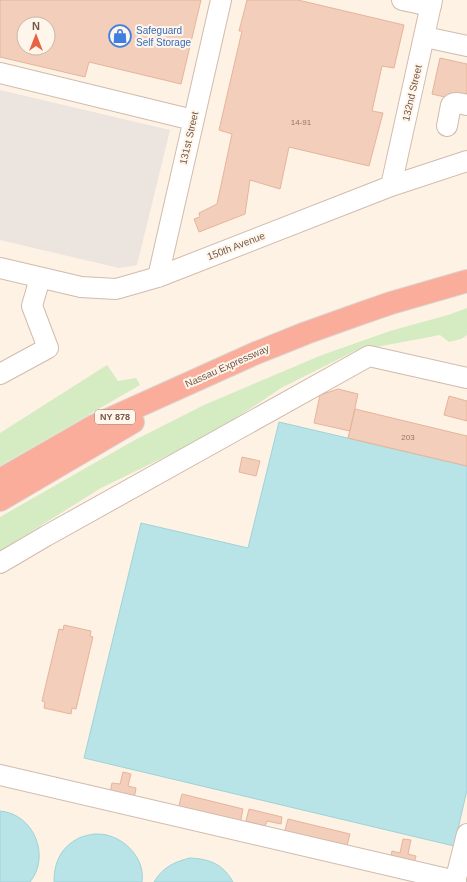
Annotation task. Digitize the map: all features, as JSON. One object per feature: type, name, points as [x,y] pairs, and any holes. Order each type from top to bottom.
[{"type":"highway","name":"Nassau Expressway","points":[[0,480],[94,426],[234,363],[293,338],[334,323],[391,303],[467,281]]},
{"type":"highway","points":[[0,500],[234,363]]},
{"type":"street","name":"131st Street","points":[[158,277],[221,0]]},
{"type":"street","points":[[402,0],[432,3]]},
{"type":"street","name":"132nd Street","points":[[391,186],[432,3]]},
{"type":"street","points":[[425,37],[467,46]]},
{"type":"street","points":[[0,73],[193,120]]},
{"type":"street","points":[[447,126],[452,103],[467,105]]},
{"type":"street","name":"150th Avenue","points":[[0,268],[81,288],[116,289],[158,277],[391,186],[467,161]]},
{"type":"street","points":[[0,374],[48,348],[32,306],[40,278]]},
{"type":"street","points":[[0,563],[369,356],[467,378]]},
{"type":"street","points":[[0,775],[456,882],[467,834]]},
{"type":"shaded area","points":[[0,90],[170,130],[137,265],[119,268],[0,240]]},
{"type":"green space","points":[[467,308],[467,335],[461,339],[449,342],[440,335],[355,351],[281,388],[214,433],[101,488],[0,551],[0,517],[133,441],[204,405],[322,355],[390,331],[448,315]]},
{"type":"green space","points":[[107,365],[118,381],[136,378],[140,385],[0,466],[0,433]]},
{"type":"water","points":[[279,422],[467,466],[467,790],[454,846],[84,758],[141,523],[248,548]]},
{"type":"water","points":[[0,811],[12,814],[22,820],[30,828],[36,838],[39,849],[39,860],[36,872],[30,882],[0,882]]},
{"type":"water","points":[[94,834],[104,834],[117,839],[134,853],[141,867],[142,882],[54,882],[55,868],[63,851],[79,838]]},
{"type":"water","points":[[190,858],[210,861],[225,871],[233,882],[154,882],[161,872],[169,866]]},
{"type":"building","name":"Safeguard Self Storage","points":[[0,0],[201,0],[181,84],[89,62],[85,77],[0,57]]},
{"type":"building","points":[[247,0],[298,0],[404,25],[394,68],[382,66],[372,111],[383,113],[369,166],[289,147],[280,189],[250,180],[245,214],[199,232],[194,219],[200,217],[199,213],[217,204],[232,134],[219,130],[242,31],[239,31]]},
{"type":"building","points":[[440,58],[467,64],[467,98],[450,94],[449,98],[432,94]]},
{"type":"building","points":[[338,389],[358,394],[350,431],[314,423],[320,395]]},
{"type":"building","points":[[449,396],[467,401],[467,421],[444,415]]},
{"type":"building","points":[[355,409],[467,436],[467,466],[348,438]]},
{"type":"building","points":[[242,457],[260,461],[256,476],[239,472]]},
{"type":"building","points":[[64,625],[91,631],[90,636],[93,637],[76,709],[72,708],[71,714],[44,708],[45,702],[42,701],[59,629],[63,630]]},
{"type":"building","points":[[123,772],[131,774],[128,786],[136,788],[134,799],[110,793],[112,783],[120,784]]},
{"type":"building","points":[[182,794],[243,809],[240,824],[178,809]]},
{"type":"building","points":[[249,809],[282,817],[281,824],[267,821],[265,826],[246,821]]},
{"type":"building","points":[[288,819],[350,834],[346,849],[284,834]]},
{"type":"building","points":[[403,839],[411,840],[408,854],[416,856],[413,867],[390,861],[392,851],[400,853]]},
{"type":"place","name":"Safeguard Self Storage","points":[[120,36]]}]
